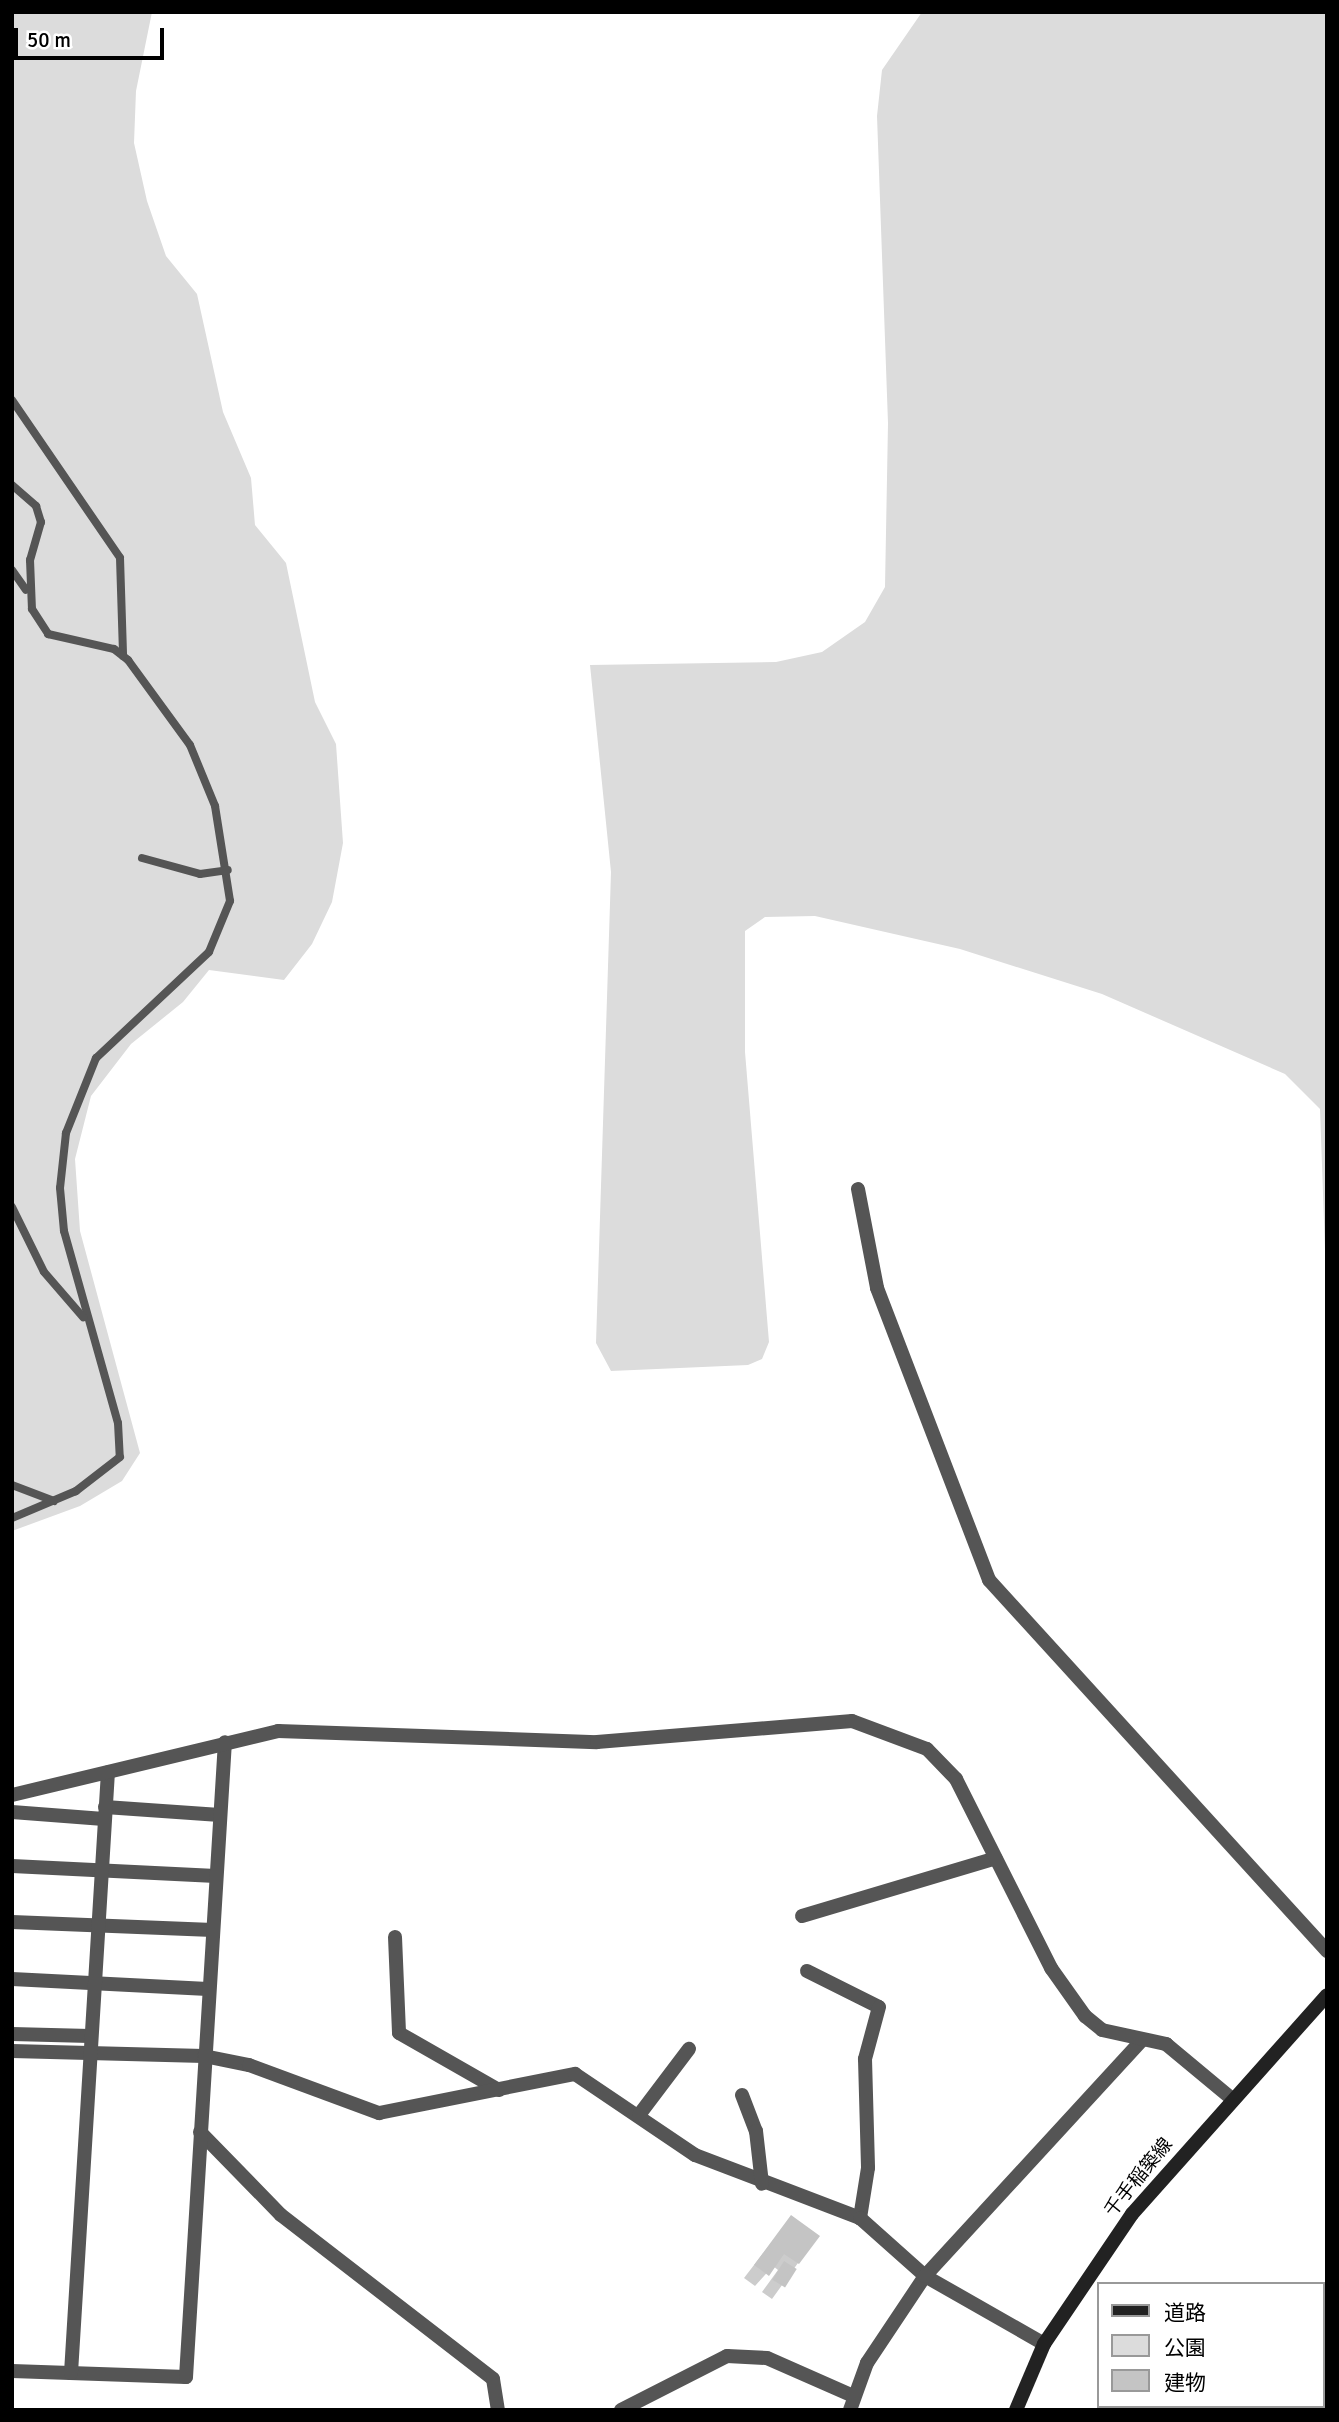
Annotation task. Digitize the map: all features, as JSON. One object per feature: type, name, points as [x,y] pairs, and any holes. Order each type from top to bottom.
[{"type":"main road","name":"千手稲築線","points":[[1016,2410],[1044,2344],[1132,2214],[1231,2098],[1327,1995]]},
{"type":"street","points":[[858,1189],[877,1288],[989,1580],[1327,1951]]},
{"type":"street","points":[[12,1795],[225,1742],[316,1729],[597,1742],[852,1721],[927,1749],[956,1779],[1071,2002],[1102,2030],[1166,2044],[1231,2098]]},
{"type":"street","points":[[12,2371],[186,2376],[225,1742]]},
{"type":"street","points":[[71,2373],[108,1772]]},
{"type":"street","points":[[12,1812],[220,1815]]},
{"type":"street","points":[[802,1916],[996,1858]]},
{"type":"street","points":[[12,1866],[216,1876]]},
{"type":"street","points":[[12,1922],[213,1930]]},
{"type":"street","points":[[395,1937],[398,2033],[499,2090]]},
{"type":"street","points":[[807,1971],[878,2007],[865,2059],[868,2168],[860,2218]]},
{"type":"street","points":[[12,1979],[208,1989]]},
{"type":"street","points":[[12,2034],[90,2036]]},
{"type":"street","points":[[621,2410],[727,2357],[767,2358],[851,2403],[867,2363],[925,2276],[1142,2040]]},
{"type":"street","points":[[639,2115],[689,2049]]},
{"type":"street","points":[[12,2051],[204,2056],[249,2065],[379,2113],[575,2074],[695,2155],[762,2184],[860,2218],[925,2276],[1044,2344]]},
{"type":"street","points":[[742,2095],[757,2131],[762,2184]]},
{"type":"street","points":[[200,2132],[281,2215],[493,2379],[498,2410]]},
{"type":"lane","points":[[12,400],[120,558],[123,656],[190,745],[215,806],[228,870],[226,920],[209,952],[96,1058],[76,1096],[60,1188],[64,1231],[118,1423],[120,1457],[54,1500],[12,1518]]},
{"type":"lane","points":[[12,485],[36,506],[41,522],[27,591]]},
{"type":"lane","points":[[12,570],[27,591],[48,634],[123,656]]},
{"type":"lane","points":[[142,858],[200,874],[228,870]]},
{"type":"lane","points":[[12,1207],[44,1272],[88,1322]]},
{"type":"lane","points":[[12,1485],[54,1500]]},
{"type":"green space","points":[[12,12],[152,12],[136,91],[134,143],[147,201],[166,256],[197,294],[223,412],[251,478],[255,525],[286,563],[315,702],[336,744],[343,843],[332,902],[312,944],[284,980],[209,970],[183,1002],[131,1044],[91,1096],[75,1159],[80,1231],[140,1453],[122,1481],[80,1506],[12,1531]]},
{"type":"green space","points":[[922,12],[1327,12],[1327,1306],[1320,1109],[1285,1074],[1102,994],[960,949],[815,916],[765,917],[745,931],[745,1052],[769,1342],[762,1359],[748,1365],[611,1371],[596,1343],[611,872],[590,665],[776,662],[822,652],[865,622],[885,587],[888,423],[877,116],[882,70]]},
{"type":"building","points":[[791,2215],[820,2236],[799,2264],[784,2254],[769,2276],[754,2265]]},
{"type":"building","points":[[784,2261],[797,2269],[785,2288],[772,2280]]}]
